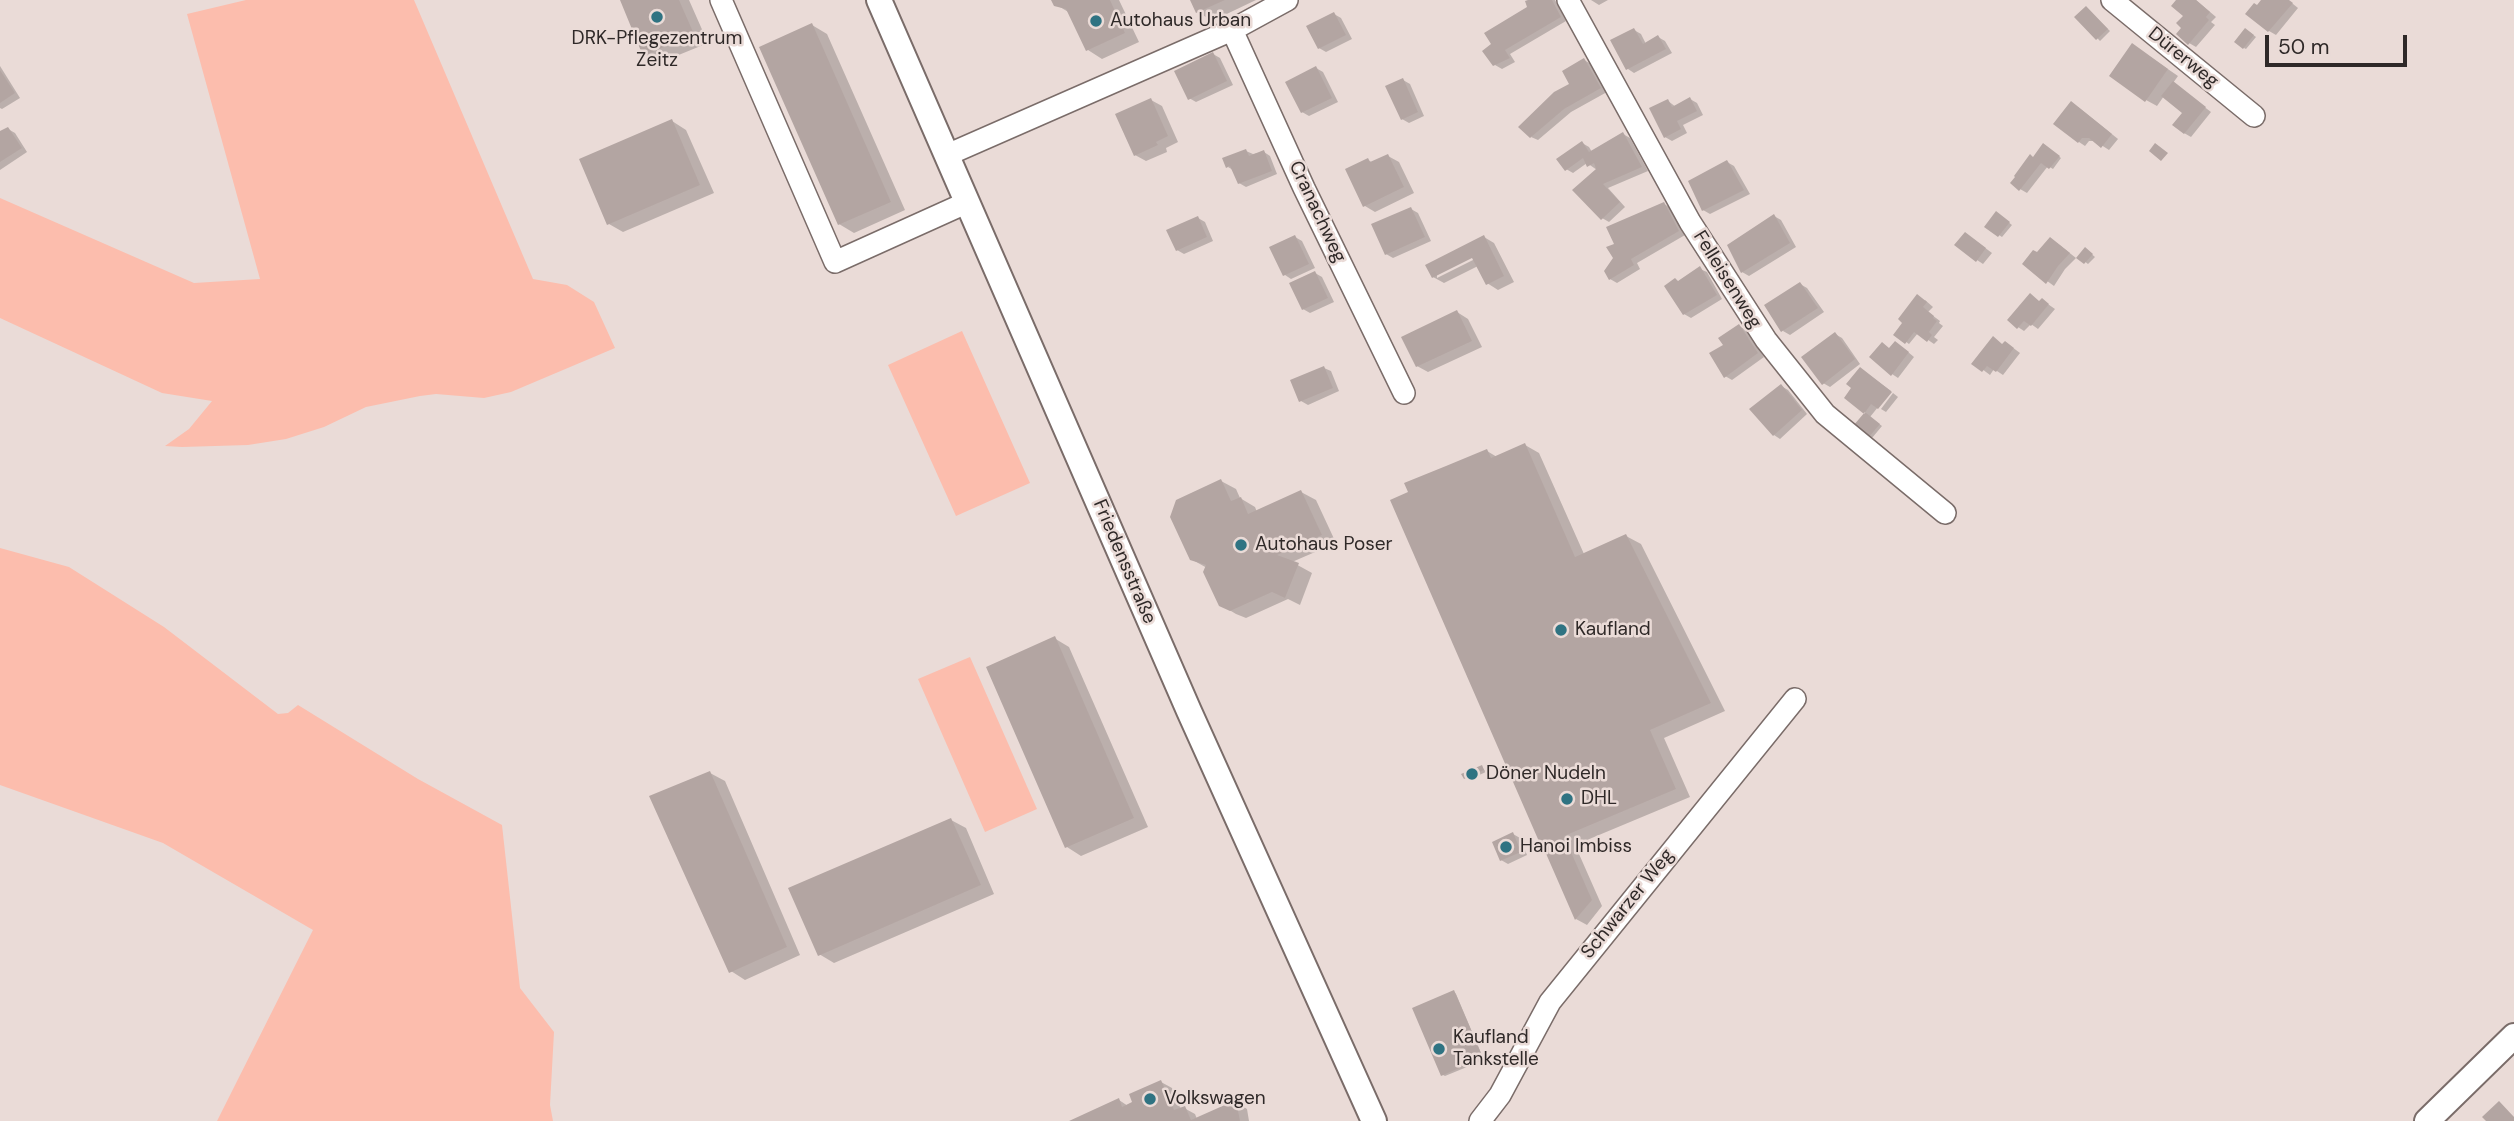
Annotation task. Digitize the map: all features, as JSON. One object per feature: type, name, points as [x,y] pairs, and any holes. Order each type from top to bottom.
[{"type":"street","points":[[721,0],[835,262],[968,202]]},
{"type":"street","name":"Friedensstraße","points":[[879,0],[1189,711],[1374,1121]]},
{"type":"street","points":[[947,155],[1232,30],[1287,0]]},
{"type":"street","name":"Felleisenweg","points":[[1568,0],[1690,222],[1766,341],[1825,414],[1945,513]]},
{"type":"street","name":"Dürerweg","points":[[2112,0],[2254,116]]},
{"type":"street","name":"Cranachweg","points":[[1232,30],[1304,188],[1404,393]]},
{"type":"street","name":"Schwarzer Weg","points":[[1480,1121],[1500,1095],[1550,1002],[1795,699]]},
{"type":"street","points":[[2427,1121],[2514,1037]]},
{"type":"shaded area","points":[[246,0],[414,0],[533,279],[567,285],[594,302],[615,348],[511,392],[484,398],[436,394],[420,396],[366,407],[324,427],[286,439],[248,445],[182,447],[165,446],[189,429],[212,401],[162,393],[0,318],[0,198],[194,283],[260,279],[187,14]]},
{"type":"shaded area","points":[[962,331],[1030,483],[956,516],[888,365]]},
{"type":"shaded area","points":[[0,548],[69,567],[164,627],[278,714],[288,713],[298,705],[418,779],[502,825],[520,988],[554,1032],[550,1105],[553,1121],[217,1121],[313,930],[163,843],[0,785]]},
{"type":"shaded area","points":[[970,657],[1037,809],[985,832],[918,679]]},
{"type":"building","name":"DRK-Pflegezentrum Zeitz","points":[[620,0],[679,0],[694,34],[643,56]]},
{"type":"building","name":"Autohaus Urban","points":[[1051,0],[1110,0],[1125,33],[1086,51],[1066,9],[1054,6]]},
{"type":"building","points":[[1190,0],[1225,0],[1196,13]]},
{"type":"building","points":[[1552,0],[1561,17],[1505,50],[1510,58],[1493,66],[1482,51],[1491,44],[1484,33],[1527,7],[1525,1]]},
{"type":"building","points":[[2176,0],[2196,0],[2210,12],[2206,17],[2209,20],[2188,45],[2176,34],[2181,28],[2176,23],[2183,16],[2171,6]]},
{"type":"building","points":[[2261,0],[2289,0],[2293,3],[2268,32],[2245,14],[2254,3],[2257,5]]},
{"type":"building","points":[[2086,6],[2108,29],[2096,40],[2074,17]]},
{"type":"building","points":[[1334,12],[1346,35],[1318,49],[1306,26]]},
{"type":"building","points":[[812,23],[891,202],[838,225],[759,47]]},
{"type":"building","points":[[1634,28],[1643,44],[1658,35],[1666,49],[1626,70],[1610,40]]},
{"type":"building","points":[[2245,28],[2254,35],[2243,49],[2234,42]]},
{"type":"building","points":[[2132,43],[2168,69],[2145,102],[2109,76]]},
{"type":"building","points":[[1213,52],[1227,81],[1188,100],[1174,71]]},
{"type":"building","points":[[1584,58],[1601,88],[1564,109],[1530,138],[1518,127],[1554,92],[1569,84],[1562,71]]},
{"type":"building","points":[[1316,66],[1332,98],[1301,113],[1285,82]]},
{"type":"building","points":[[0,70],[15,93],[0,103]]},
{"type":"building","points":[[1403,78],[1418,112],[1401,120],[1385,86]]},
{"type":"building","points":[[2173,81],[2206,107],[2184,134],[2172,125],[2182,113],[2161,96]]},
{"type":"building","points":[[1690,97],[1697,111],[1677,121],[1681,129],[1664,138],[1649,108],[1668,99],[1672,107]]},
{"type":"building","points":[[1151,98],[1168,136],[1156,142],[1158,145],[1134,156],[1115,114]]},
{"type":"building","points":[[2071,101],[2112,134],[2101,148],[2089,138],[2082,138],[2078,143],[2053,124]]},
{"type":"building","points":[[672,119],[700,185],[607,225],[579,159]]},
{"type":"building","points":[[8,127],[22,148],[0,162],[0,131]]},
{"type":"building","points":[[1623,132],[1642,167],[1603,184],[1620,202],[1601,220],[1572,190],[1596,169],[1594,163],[1587,167],[1583,158],[1565,171],[1556,159],[1582,141],[1589,152]]},
{"type":"building","points":[[2043,143],[2060,156],[2049,169],[2041,163],[2019,191],[2010,183],[2030,154],[2033,157]]},
{"type":"building","points":[[2155,143],[2168,153],[2161,161],[2149,151]]},
{"type":"building","points":[[1246,149],[1249,156],[1264,150],[1272,171],[1238,184],[1230,166],[1226,168],[1222,158]]},
{"type":"building","points":[[1388,154],[1404,187],[1363,207],[1345,169],[1368,158],[1370,162]]},
{"type":"building","points":[[1727,160],[1744,190],[1702,211],[1688,181]]},
{"type":"building","points":[[1664,202],[1679,231],[1631,259],[1634,265],[1609,280],[1604,271],[1613,258],[1606,247],[1614,244],[1606,227]]},
{"type":"building","points":[[1411,207],[1425,237],[1385,255],[1371,224]]},
{"type":"building","points":[[1996,211],[2010,222],[1998,237],[1984,227]]},
{"type":"building","points":[[1774,214],[1790,243],[1741,273],[1727,245]]},
{"type":"building","points":[[1198,216],[1207,237],[1176,251],[1166,230]]},
{"type":"building","points":[[1965,232],[1986,248],[1976,262],[1954,245]]},
{"type":"building","points":[[1295,235],[1309,264],[1283,276],[1269,247]]},
{"type":"building","points":[[1484,235],[1504,276],[1486,285],[1472,258],[1432,278],[1425,265]]},
{"type":"building","points":[[2050,237],[2070,253],[2046,284],[2022,264],[2033,250],[2037,252]]},
{"type":"building","points":[[2085,247],[2093,254],[2084,264],[2076,258]]},
{"type":"building","points":[[1700,266],[1717,295],[1683,315],[1664,286],[1675,278],[1678,281]]},
{"type":"building","points":[[1315,271],[1328,298],[1302,310],[1289,283]]},
{"type":"building","points":[[1800,282],[1818,308],[1781,332],[1764,305]]},
{"type":"building","points":[[2030,293],[2039,301],[2042,298],[2049,304],[2031,326],[2024,321],[2017,329],[2007,320]]},
{"type":"building","points":[[1917,294],[1927,302],[1923,307],[1937,321],[1929,332],[1932,335],[1927,342],[1914,332],[1905,344],[1893,335],[1902,323],[1898,319]]},
{"type":"building","points":[[1457,310],[1472,341],[1416,367],[1401,337]]},
{"type":"building","points":[[1739,324],[1758,353],[1724,378],[1709,353],[1723,345],[1718,338]]},
{"type":"building","points":[[1835,332],[1855,359],[1822,385],[1801,357]]},
{"type":"building","points":[[1993,336],[2002,344],[2005,341],[2014,348],[1996,372],[1987,366],[1982,372],[1971,364]]},
{"type":"building","points":[[1895,341],[1909,352],[1891,376],[1869,357],[1882,342],[1889,348]]},
{"type":"building","points":[[1324,366],[1333,388],[1299,402],[1290,380]]},
{"type":"building","points":[[1860,367],[1892,392],[1878,409],[1871,404],[1864,414],[1844,398],[1851,388],[1846,384]]},
{"type":"building","points":[[1781,384],[1802,410],[1773,436],[1749,409]]},
{"type":"building","points":[[1865,412],[1880,424],[1868,438],[1853,426]]},
{"type":"building","name":"Kaufland","points":[[1525,443],[1575,557],[1626,534],[1711,703],[1650,730],[1676,789],[1564,836],[1592,900],[1575,920],[1544,849],[1547,848],[1545,845],[1541,846],[1390,500],[1408,492],[1404,483],[1487,449],[1491,458]]},
{"type":"building","name":"Autohaus Poser","points":[[1221,479],[1231,501],[1241,497],[1248,514],[1301,490],[1322,535],[1277,555],[1299,563],[1285,598],[1272,592],[1230,611],[1219,606],[1203,572],[1206,565],[1190,560],[1170,517],[1176,500]]},
{"type":"building","points":[[1055,636],[1134,818],[1065,848],[986,667]]},
{"type":"building","points":[[1482,765],[1484,770],[1464,779],[1461,774]]},
{"type":"building","points":[[710,771],[787,947],[729,973],[649,796]]},
{"type":"building","points":[[951,818],[981,885],[818,956],[788,888]]},
{"type":"building","name":"Hanoi Imbiss","points":[[1513,832],[1521,852],[1500,861],[1492,842]]},
{"type":"building","points":[[1454,990],[1483,1058],[1441,1076],[1412,1008]]},
{"type":"building","name":"Volkswagen","points":[[1161,1080],[1174,1110],[1185,1106],[1191,1120],[1236,1100],[1240,1121],[1069,1121],[1119,1098],[1122,1107],[1132,1102],[1129,1094]]},
{"type":"building","points":[[2499,1101],[2514,1117],[2514,1121],[2486,1121],[2482,1117]]},
{"type":"place","name":"DRK-Pflegezentrum Zeitz","points":[[657,17]]},
{"type":"place","name":"Autohaus Urban","points":[[1096,21]]},
{"type":"place","name":"Autohaus Poser","points":[[1241,545]]},
{"type":"place","name":"Kaufland","points":[[1561,630]]},
{"type":"place","name":"Döner Nudeln","points":[[1472,774]]},
{"type":"place","name":"DHL","points":[[1567,799]]},
{"type":"place","name":"Hanoi Imbiss","points":[[1506,847]]},
{"type":"place","name":"Kaufland Tankstelle","points":[[1439,1049]]},
{"type":"place","name":"Volkswagen","points":[[1150,1099]]}]
